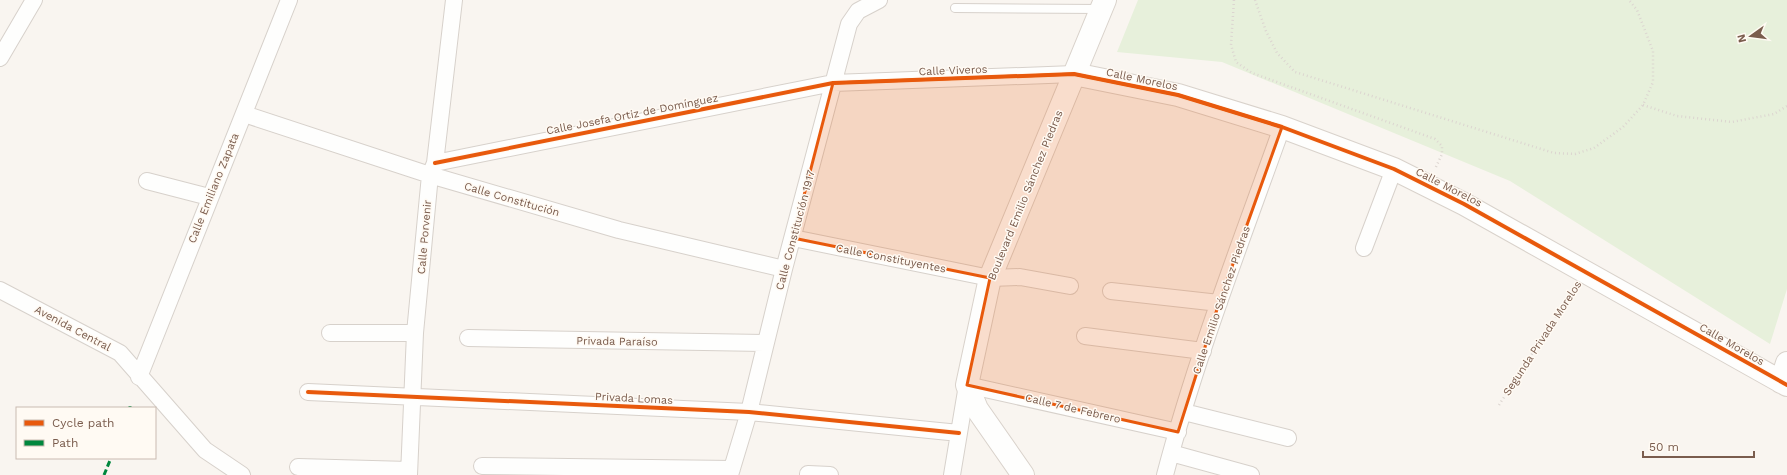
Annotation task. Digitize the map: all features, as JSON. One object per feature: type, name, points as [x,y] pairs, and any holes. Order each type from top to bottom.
[{"type":"street","points":[[0,58],[34,0]]},
{"type":"street","name":"Calle Emiliano Zapata","points":[[139,377],[209,197],[289,0]]},
{"type":"street","name":"Calle Porvenir","points":[[409,472],[411,396],[415,333],[432,169],[454,0]]},
{"type":"street","name":"Calle Constitución 1917","points":[[731,472],[749,412],[784,269],[849,24],[858,11],[879,0]]},
{"type":"street","name":"Boulevard Emilio Sánchez Piedras","points":[[967,385],[990,278],[1103,4]]},
{"type":"street","name":"Calle Viveros","points":[[833,83],[1074,74]]},
{"type":"street","name":"Calle Morelos","points":[[1074,74],[1178,95],[1282,127],[1394,170],[1464,204],[1585,271],[1785,377]]},
{"type":"street","name":"Calle Josefa Ortiz de Domínguez","points":[[432,169],[833,83]]},
{"type":"street","name":"Calle Constitución","points":[[244,114],[432,169],[619,230],[784,269]]},
{"type":"street","name":"Calle Emilio Sánchez Piedras","points":[[1165,475],[1219,303],[1282,127]]},
{"type":"street","points":[[1364,248],[1394,170]]},
{"type":"street","points":[[147,181],[209,197]]},
{"type":"street","name":"Calle Constituyentes","points":[[793,238],[990,278],[1020,277],[1070,286]]},
{"type":"street","name":"Avenida Central","points":[[0,290],[120,353],[139,377],[205,450],[235,473]]},
{"type":"street","points":[[1111,291],[1219,303]]},
{"type":"street","points":[[330,333],[415,333]]},
{"type":"street","points":[[1085,336],[1203,351]]},
{"type":"street","name":"Privada Paraíso","points":[[468,338],[766,343]]},
{"type":"street","points":[[952,475],[967,385]]},
{"type":"street","points":[[967,385],[977,409],[1023,475]]},
{"type":"street","name":"Calle 7 de Febrero","points":[[967,385],[1178,432]]},
{"type":"street","name":"Privada Lomas","points":[[308,392],[749,412],[958,433]]},
{"type":"street","points":[[1184,412],[1288,438]]},
{"type":"street","points":[[1171,453],[1251,475]]},
{"type":"street","points":[[482,466],[731,472]]},
{"type":"street","points":[[298,467],[409,472]]},
{"type":"street","points":[[808,474],[830,475]]},
{"type":"lane","points":[[955,8],[1103,4]]},
{"type":"path","points":[[1234,0],[1231,46],[1236,62],[1252,73],[1435,139],[1442,146],[1442,154],[1427,186]]},
{"type":"path","points":[[1255,0],[1266,31],[1274,47],[1295,72],[1554,153],[1575,154],[1594,148],[1623,127],[1643,105],[1652,82],[1653,50],[1637,10],[1629,0]]},
{"type":"path","points":[[1643,105],[1677,116],[1732,122],[1774,114],[1787,106]]},
{"type":"highlighted area","points":[[1074,74],[1178,95],[1282,127],[1219,303],[1178,432],[967,385],[990,278],[793,238],[833,83]]},
{"type":"green space","points":[[1138,0],[1787,0],[1787,289],[1770,344],[1510,181],[1222,62],[1117,52]]},
{"type":"marked path","points":[[104,475],[111,459]]},
{"type":"cycle path","points":[[435,163],[833,83],[1074,74],[1178,95],[1282,127],[1394,169],[1464,204],[1787,385]]},
{"type":"cycle path","points":[[308,392],[749,412],[959,433]]}]
